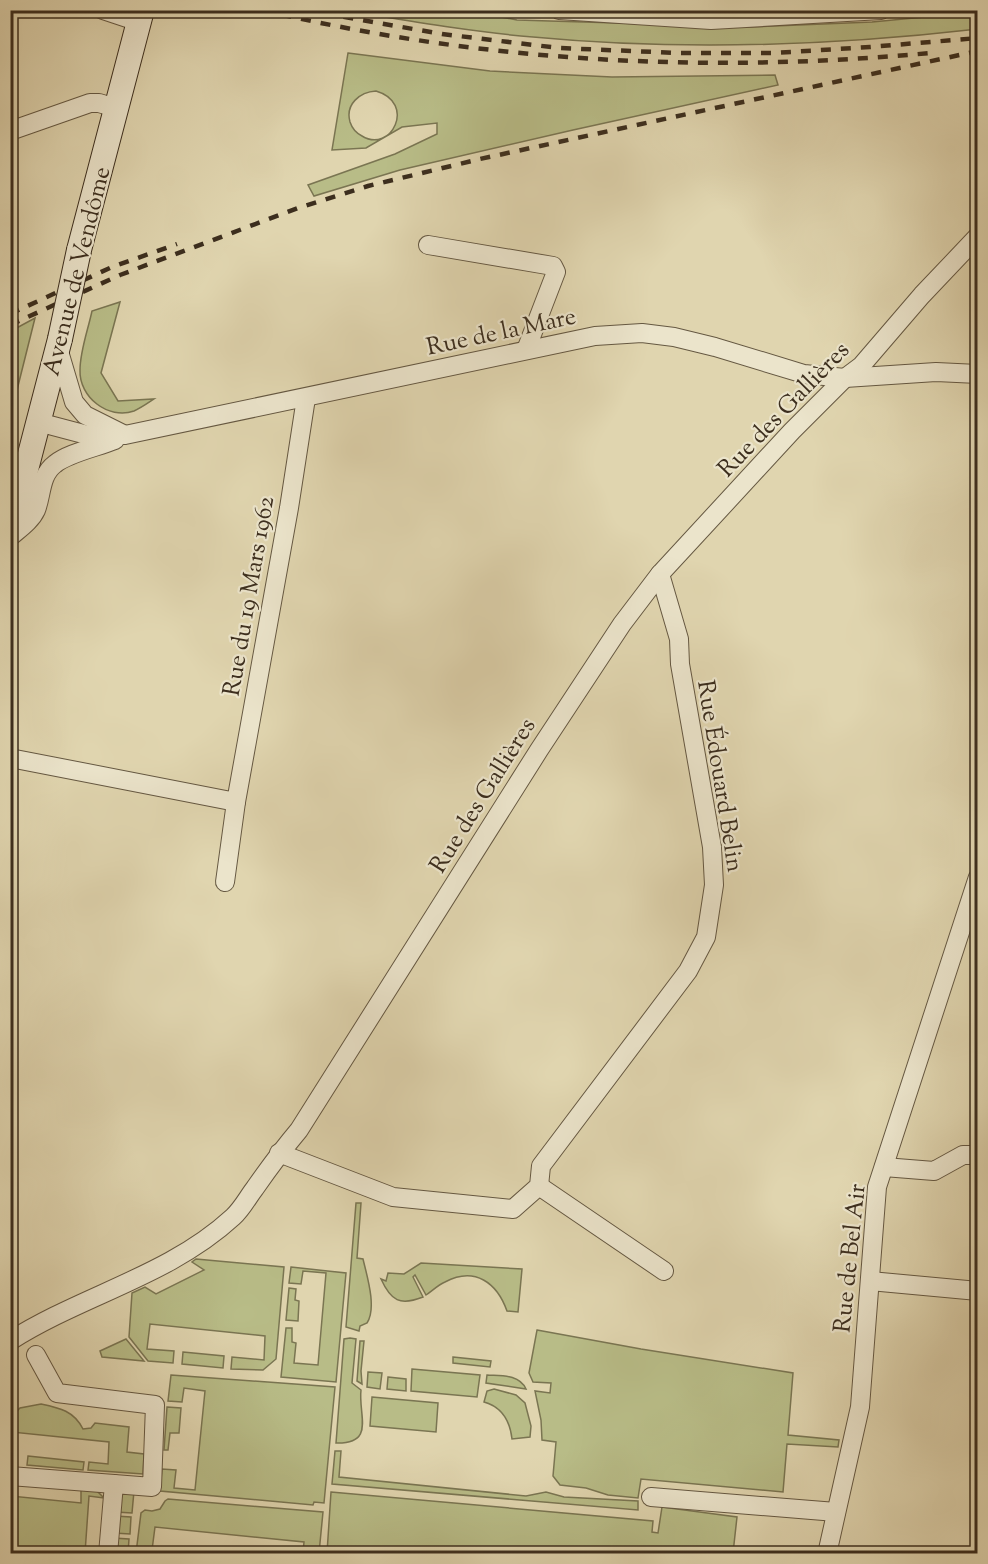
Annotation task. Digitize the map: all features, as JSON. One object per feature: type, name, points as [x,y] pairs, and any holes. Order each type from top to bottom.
[{"type":"main road","name":"Avenue de Vendôme","points":[[10,531],[59,343],[79,250],[140,16]]},
{"type":"street","points":[[103,10],[140,16]]},
{"type":"street","points":[[559,10],[684,14],[733,19],[881,10]]},
{"type":"street","points":[[10,131],[90,103],[116,108]]},
{"type":"street","name":"Rue des Gallières","points":[[10,1341],[63,1312],[143,1277],[195,1247],[235,1216],[279,1153],[299,1130],[532,760],[615,633],[660,574],[784,439],[845,378],[861,366],[922,295],[978,236]]},
{"type":"street","points":[[428,245],[553,266],[556,272],[526,350]]},
{"type":"street","name":"Rue de la Mare","points":[[38,422],[91,436],[125,435],[595,336],[642,333],[705,345],[804,374],[845,378],[936,372],[978,374]]},
{"type":"street","points":[[59,343],[74,402],[85,415],[125,435]]},
{"type":"street","name":"Rue du 19 Mars 1962","points":[[225,882],[236,802],[289,508],[306,398]]},
{"type":"street","points":[[10,537],[36,511],[45,476],[53,465],[64,458],[125,435]]},
{"type":"street","name":"Rue Édouard Belin","points":[[279,1153],[393,1197],[513,1209],[538,1186],[541,1166],[688,971],[706,937],[711,912],[714,885],[712,847],[680,664],[679,639],[660,574]]},
{"type":"street","points":[[10,758],[236,802]]},
{"type":"street","name":"Rue de Bel Air","points":[[827,1554],[860,1407],[877,1187],[978,877]]},
{"type":"street","points":[[884,1167],[934,1171],[963,1155],[978,1155]]},
{"type":"street","points":[[538,1186],[664,1271]]},
{"type":"street","points":[[870,1281],[978,1291]]},
{"type":"street","points":[[10,1476],[152,1487],[155,1405],[57,1394],[36,1355]]},
{"type":"street","points":[[108,1554],[114,1484]]},
{"type":"street","points":[[651,1497],[836,1512]]},
{"type":"green space","points":[[465,10],[517,20],[750,27],[872,22],[977,12],[978,29],[811,43],[644,44],[510,35],[349,11]]},
{"type":"green space","points":[[348,53],[490,71],[612,77],[775,75],[778,85],[400,170],[314,196],[308,185],[395,154],[437,134],[437,123],[402,127],[366,148],[332,150]],"holes":[[[376,91],[388,97],[395,106],[397,115],[390,133],[373,140],[356,132],[349,116],[355,100],[364,94]]]},
{"type":"green space","points":[[120,302],[101,373],[118,401],[154,399],[137,410],[124,413],[105,409],[97,404],[84,389],[80,370],[92,311]]},
{"type":"green space","points":[[35,318],[11,414],[11,331]]},
{"type":"green space","points":[[356,1203],[361,1203],[357,1258],[363,1259],[371,1301],[370,1317],[367,1323],[360,1326],[359,1331],[346,1327]]},
{"type":"green space","points":[[196,1259],[284,1267],[276,1359],[263,1370],[231,1369],[232,1357],[264,1360],[265,1336],[150,1324],[147,1349],[174,1351],[173,1363],[148,1361],[129,1337],[132,1293],[145,1287],[156,1294],[204,1270],[192,1262]]},
{"type":"green space","points":[[421,1263],[522,1269],[518,1312],[507,1311],[497,1292],[484,1280],[466,1276],[442,1283],[426,1295],[415,1275],[413,1277],[423,1297],[408,1301],[397,1300],[381,1279],[386,1281],[388,1273],[404,1274]]},
{"type":"green space","points":[[291,1267],[346,1273],[336,1382],[281,1377],[286,1328],[292,1328],[292,1342],[296,1343],[294,1363],[318,1365],[326,1273],[303,1271],[301,1284],[289,1283]]},
{"type":"green space","points":[[289,1288],[296,1289],[295,1300],[299,1301],[298,1321],[286,1320]]},
{"type":"green space","points":[[537,1330],[793,1373],[788,1435],[839,1440],[838,1447],[787,1444],[783,1492],[641,1479],[638,1498],[608,1495],[586,1488],[560,1485],[553,1476],[556,1442],[542,1440],[541,1420],[535,1391],[550,1393],[551,1383],[533,1382],[529,1373]]},
{"type":"green space","points":[[126,1339],[144,1361],[102,1357],[100,1351]]},
{"type":"green space","points":[[344,1339],[356,1339],[352,1383],[361,1390],[362,1426],[361,1433],[356,1439],[336,1443]]},
{"type":"green space","points":[[360,1341],[364,1341],[362,1384],[357,1381]]},
{"type":"green space","points":[[183,1352],[224,1356],[223,1368],[182,1364]]},
{"type":"green space","points":[[453,1357],[491,1361],[490,1367],[453,1363]]},
{"type":"green space","points":[[412,1369],[480,1375],[477,1397],[411,1391]]},
{"type":"green space","points":[[368,1372],[382,1373],[380,1389],[367,1387]]},
{"type":"green space","points":[[171,1375],[335,1387],[324,1503],[314,1502],[313,1505],[160,1491],[162,1469],[176,1470],[174,1488],[195,1490],[205,1391],[184,1388],[182,1402],[168,1401]]},
{"type":"green space","points":[[487,1375],[514,1378],[526,1389],[486,1383]]},
{"type":"green space","points":[[388,1377],[406,1379],[406,1391],[387,1389]]},
{"type":"green space","points":[[494,1389],[516,1395],[525,1403],[531,1426],[530,1437],[512,1439],[504,1416],[496,1407],[484,1402],[487,1391]]},
{"type":"green space","points":[[372,1397],[438,1403],[436,1432],[370,1426]]},
{"type":"green space","points":[[41,1404],[71,1414],[83,1429],[91,1428],[95,1423],[129,1427],[127,1452],[144,1454],[143,1474],[88,1470],[89,1462],[108,1464],[109,1442],[12,1432],[11,1439],[11,1417],[20,1408]]},
{"type":"green space","points":[[167,1407],[181,1408],[179,1433],[170,1433],[168,1450],[164,1450]]},
{"type":"green space","points":[[335,1451],[341,1451],[339,1477],[526,1496],[546,1492],[564,1497],[638,1501],[638,1510],[332,1484]]},
{"type":"green space","points":[[28,1456],[84,1462],[83,1470],[27,1465]]},
{"type":"green space","points":[[95,1489],[104,1498],[89,1496],[85,1553],[11,1554],[11,1496],[81,1503],[81,1490]]},
{"type":"green space","points":[[134,1491],[132,1513],[116,1512],[121,1495]]},
{"type":"green space","points":[[331,1492],[653,1521],[652,1532],[658,1533],[662,1507],[737,1517],[733,1553],[327,1553]]},
{"type":"green space","points":[[168,1499],[323,1512],[319,1553],[303,1553],[304,1542],[155,1527],[152,1550],[168,1553],[136,1553],[141,1513],[145,1510],[160,1509]]},
{"type":"green space","points":[[115,1516],[131,1517],[130,1534],[114,1533]]},
{"type":"green space","points":[[113,1538],[129,1539],[128,1553],[112,1554]]},
{"type":"railway","points":[[262,10],[344,28],[427,42],[594,59],[762,62],[930,53]]},
{"type":"railway","points":[[304,10],[442,34],[559,48],[678,53],[773,53],[978,38]]},
{"type":"railway","points":[[10,325],[120,275],[298,208],[368,186],[480,159],[978,51]]},
{"type":"railway","points":[[10,314],[112,267],[177,244]]}]
